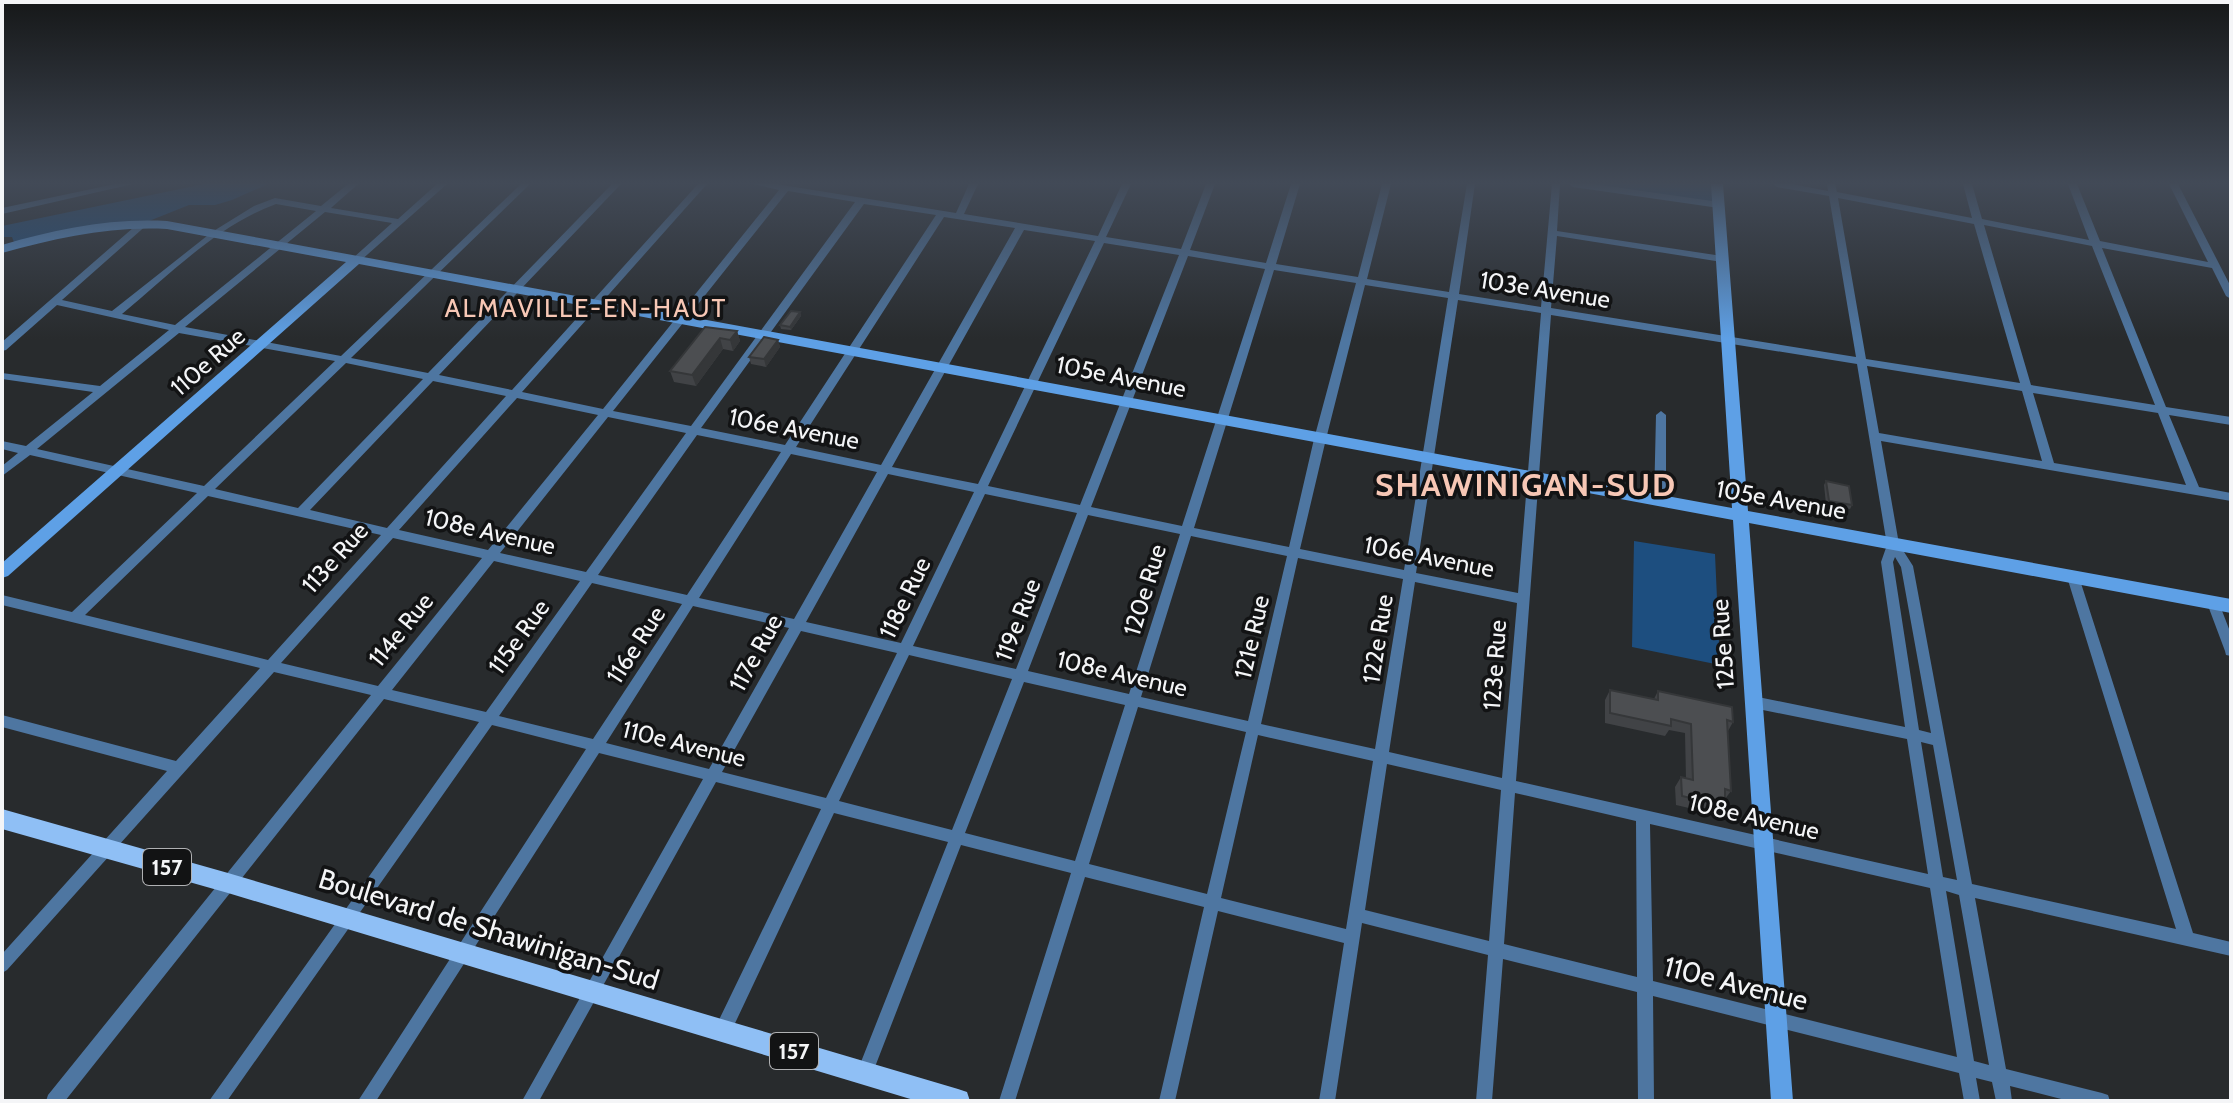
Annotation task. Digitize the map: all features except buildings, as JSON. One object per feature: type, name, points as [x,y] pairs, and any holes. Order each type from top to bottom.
[{"type":"main road","name":"Boulevard de Shawinigan-Sud","points":[[2,819],[228,883],[958,1101]]},
{"type":"street","name":"105e Avenue","points":[[2,249],[58,235]]},
{"type":"street","points":[[2,348],[130,235]]},
{"type":"street","points":[[114,315],[215,235]]},
{"type":"street","name":"105e Avenue","points":[[225,235],[2231,606]]},
{"type":"street","points":[[2,472],[292,235]]},
{"type":"street","name":"110e Rue","points":[[2,572],[384,235]]},
{"type":"street","points":[[75,617],[473,235]]},
{"type":"street","points":[[300,513],[567,235]]},
{"type":"street","name":"113e Rue","points":[[2,965],[657,235]]},
{"type":"street","name":"114e Rue","points":[[54,1101],[748,235]]},
{"type":"street","name":"115e Rue","points":[[217,1101],[836,235]]},
{"type":"street","name":"116e Rue","points":[[366,1101],[927,235]]},
{"type":"street","name":"117e Rue","points":[[530,1101],[1016,235]]},
{"type":"street","name":"103e Avenue","points":[[1079,235],[2231,421]]},
{"type":"street","name":"118e Rue","points":[[723,1030],[1102,235]]},
{"type":"street","name":"119e Rue","points":[[865,1072],[1192,235]]},
{"type":"street","name":"120e Rue","points":[[1007,1101],[1280,235]]},
{"type":"street","name":"121e Rue","points":[[1167,1101],[1320,439],[1373,235]]},
{"type":"street","name":"122e Rue","points":[[1327,1101],[1463,235]]},
{"type":"street","name":"123e Rue","points":[[1484,1101],[1553,235]]},
{"type":"street","points":[[1569,235],[1722,259]]},
{"type":"street","name":"125e Rue","points":[[1721,235],[1782,1101]]},
{"type":"street","points":[[1840,235],[1893,545],[1907,566],[1915,606],[2004,1101]]},
{"type":"street","points":[[1982,235],[2049,466]]},
{"type":"street","points":[[2070,235],[2214,262]]},
{"type":"street","points":[[2092,235],[2194,490]]},
{"type":"street","points":[[2200,235],[2231,296]]},
{"type":"street","name":"106e Avenue","points":[[56,302],[177,329],[262,343],[1522,599]]},
{"type":"street","points":[[2,376],[102,390]]},
{"type":"street","points":[[1660,502],[1661,415]]},
{"type":"street","points":[[1874,436],[2231,497]]},
{"type":"street","name":"108e Avenue","points":[[2,445],[2231,949]]},
{"type":"street","points":[[1893,545],[1887,562],[1892,602],[1972,1101]]},
{"type":"street","points":[[2073,577],[2187,939]]},
{"type":"street","name":"110e Avenue","points":[[2,600],[490,719],[1353,938]]},
{"type":"street","points":[[1892,602],[1915,606]]},
{"type":"street","points":[[2213,603],[2231,651]]},
{"type":"street","points":[[1753,702],[1939,740]]},
{"type":"street","points":[[2,721],[178,768]]},
{"type":"street","points":[[1643,817],[1646,1101]]},
{"type":"street","name":"110e Avenue","points":[[1357,915],[2102,1101]]},
{"type":"shaded area","points":[[71,235],[15,245],[12,237],[2,237]]},
{"type":"shaded area","points":[[1634,541],[1715,554],[1720,665],[1632,647]]},
{"type":"district","name":"ALMAVILLE-EN-HAUT","points":[[586,308]]},
{"type":"district","name":"SHAWINIGAN-SUD","points":[[1526,485]]}]
